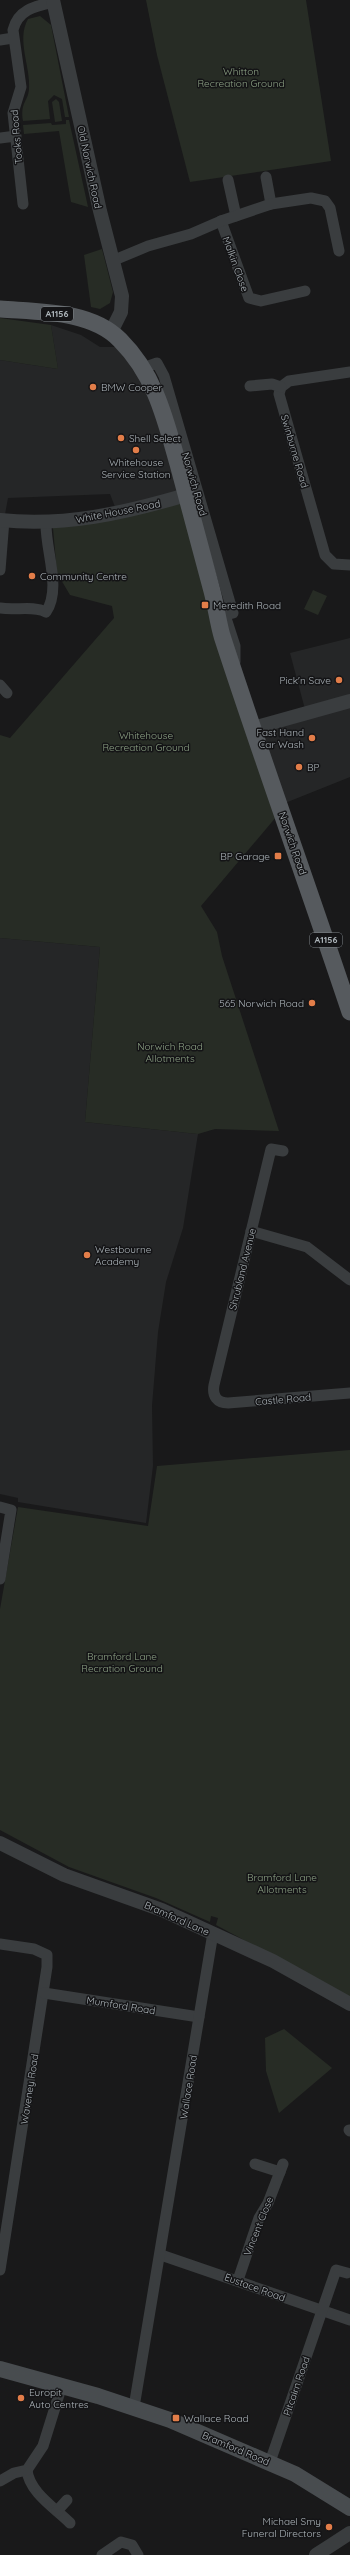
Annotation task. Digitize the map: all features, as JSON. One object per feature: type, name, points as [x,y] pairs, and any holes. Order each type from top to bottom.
[{"type":"main road","name":"A1156","points":[[0,309],[63,315],[92,323],[111,332]]},
{"type":"main road","name":"Norwich Road","points":[[111,332],[143,368],[154,388],[166,420],[212,592],[266,771],[280,805],[350,1012]]},
{"type":"main road","name":"Bramford Road","points":[[0,2369],[62,2385],[134,2407],[270,2462],[295,2474],[350,2508]]},
{"type":"street","name":"Tooks Road","points":[[23,204],[13,107],[21,87],[14,38],[14,26],[25,11],[54,1]]},
{"type":"street","name":"Old Norwich Road","points":[[54,1],[112,261],[123,301],[121,312],[111,332]]},
{"type":"street","points":[[0,40],[14,38]]},
{"type":"street","points":[[0,138],[16,136]]},
{"type":"street","points":[[266,177],[272,204]]},
{"type":"street","points":[[228,180],[236,216]]},
{"type":"street","points":[[112,261],[148,246],[199,231],[221,221],[272,204],[311,198],[325,202],[332,213],[339,251]]},
{"type":"street","name":"Malkin Close","points":[[221,221],[249,298],[261,301],[305,290]]},
{"type":"street","name":"Norwich Road","points":[[143,368],[157,363],[164,376],[233,613],[222,622]]},
{"type":"street","points":[[250,386],[272,384],[281,387],[293,379],[350,372]]},
{"type":"street","name":"Swinburne Road","points":[[281,387],[280,399],[325,555],[334,564],[350,565]]},
{"type":"street","name":"White House Road","points":[[2,520],[46,522],[91,518],[186,495]]},
{"type":"street","points":[[0,570],[2,520]]},
{"type":"street","points":[[0,608],[13,610],[36,609],[46,612],[50,605],[54,592],[48,556],[46,522]]},
{"type":"street","points":[[253,728],[350,701]]},
{"type":"street","name":"Shrubland Avenue","points":[[217,1400],[213,1393],[214,1385],[272,1149],[283,1151]]},
{"type":"street","points":[[251,1231],[308,1247],[350,1280]]},
{"type":"street","name":"Castle Road","points":[[217,1400],[228,1403],[350,1393]]},
{"type":"street","points":[[0,1507],[11,1510],[0,1579]]},
{"type":"street","name":"Bramford Lane","points":[[0,1843],[64,1875],[162,1910],[213,1933],[273,1961],[350,2004]]},
{"type":"street","name":"Wallace Road","points":[[134,2407],[213,1933]]},
{"type":"street","name":"Waveney Road","points":[[0,1944],[34,1949],[46,1955],[44,1992],[0,2270]]},
{"type":"street","name":"Mumford Road","points":[[44,1992],[199,2017]]},
{"type":"street","name":"Vincent Close","points":[[238,2280],[259,2218],[281,2168],[255,2164]]},
{"type":"street","name":"Eustace Road","points":[[160,2255],[238,2280],[350,2320]]},
{"type":"street","name":"Pitcairn Road","points":[[270,2462],[336,2270],[347,2274]]},
{"type":"street","points":[[0,2481],[14,2473],[27,2470],[43,2446],[62,2385]]},
{"type":"street","points":[[27,2470],[34,2488],[70,2522]]},
{"type":"street","points":[[57,2511],[67,2500]]},
{"type":"street","points":[[316,2555],[350,2533]]},
{"type":"street","points":[[102,2555],[118,2544],[125,2542],[133,2547],[138,2555]]},
{"type":"shaded area","points":[[51,325],[81,335],[100,347],[127,347],[143,368],[186,495],[117,512],[110,494],[8,498],[4,520],[0,520],[0,360],[58,369]]},
{"type":"shaded area","points":[[350,638],[350,777],[280,805],[253,728],[306,713],[290,653]]},
{"type":"shaded area","name":"Westbourne Academy","points":[[0,938],[100,947],[85,1122],[198,1134],[183,1228],[166,1282],[158,1332],[152,1406],[153,1466],[146,1523],[18,1502],[18,1498],[0,1494]]},
{"type":"green space","name":"Whitton Recreation Ground","points":[[146,0],[306,0],[331,161],[190,182],[157,55]]},
{"type":"green space","points":[[40,16],[51,25],[69,117],[65,117],[62,99],[54,95],[48,101],[50,119],[23,121],[23,106],[29,89],[29,81],[23,36],[28,19]]},
{"type":"green space","points":[[56,99],[59,102],[62,121],[55,122],[52,102]]},
{"type":"green space","points":[[66,120],[69,120],[88,207],[71,202],[59,131],[24,134],[23,125],[51,123],[52,125],[66,124]]},
{"type":"green space","points":[[102,249],[113,292],[110,303],[100,309],[91,307],[84,255]]},
{"type":"green space","points":[[0,318],[51,325],[58,369],[0,360]]},
{"type":"green space","points":[[186,495],[282,810],[201,906],[217,932],[222,956],[279,1131],[215,1129],[198,1134],[85,1122],[100,947],[0,938],[0,735],[10,738],[114,618],[112,606],[70,595],[57,573],[53,528]]},
{"type":"green space","points":[[313,590],[327,596],[318,615],[304,609]]},
{"type":"green space","points":[[350,1450],[350,1997],[216,1925],[218,1918],[211,1916],[210,1922],[156,1898],[69,1867],[0,1830],[0,1609],[18,1507],[148,1526],[157,1466]]},
{"type":"green space","points":[[284,2029],[332,2068],[279,2113],[266,2071],[265,2038]]},
{"type":"place","name":"BMW Cooper","points":[[93,387]]},
{"type":"place","name":"Shell Select","points":[[121,438]]},
{"type":"place","name":"Whitehouse Service Station","points":[[136,450]]},
{"type":"place","name":"Community Centre","points":[[32,576]]},
{"type":"place","name":"Meredith Road","points":[[205,605]]},
{"type":"place","name":"Pick'n Save","points":[[339,680]]},
{"type":"place","name":"Fast Hand Car Wash","points":[[312,738]]},
{"type":"place","name":"BP","points":[[299,767]]},
{"type":"place","name":"BP Garage","points":[[278,856]]},
{"type":"place","name":"565 Norwich Road","points":[[312,1003]]},
{"type":"place","name":"Westbourne Academy","points":[[87,1255]]},
{"type":"place","name":"Europit Auto Centres","points":[[21,2398]]},
{"type":"place","name":"Wallace Road","points":[[176,2418]]},
{"type":"place","name":"Michael Smy Funeral Directors","points":[[329,2527]]},
{"type":"park label","name":"Whitehouse Recreation Ground","points":[[146,740]]},
{"type":"park label","name":"Norwich Road Allotments","points":[[170,1052]]},
{"type":"park label","name":"Bramford Lane Recration Ground","points":[[122,1662]]},
{"type":"park label","name":"Bramford Lane Allotments","points":[[282,1882]]}]
